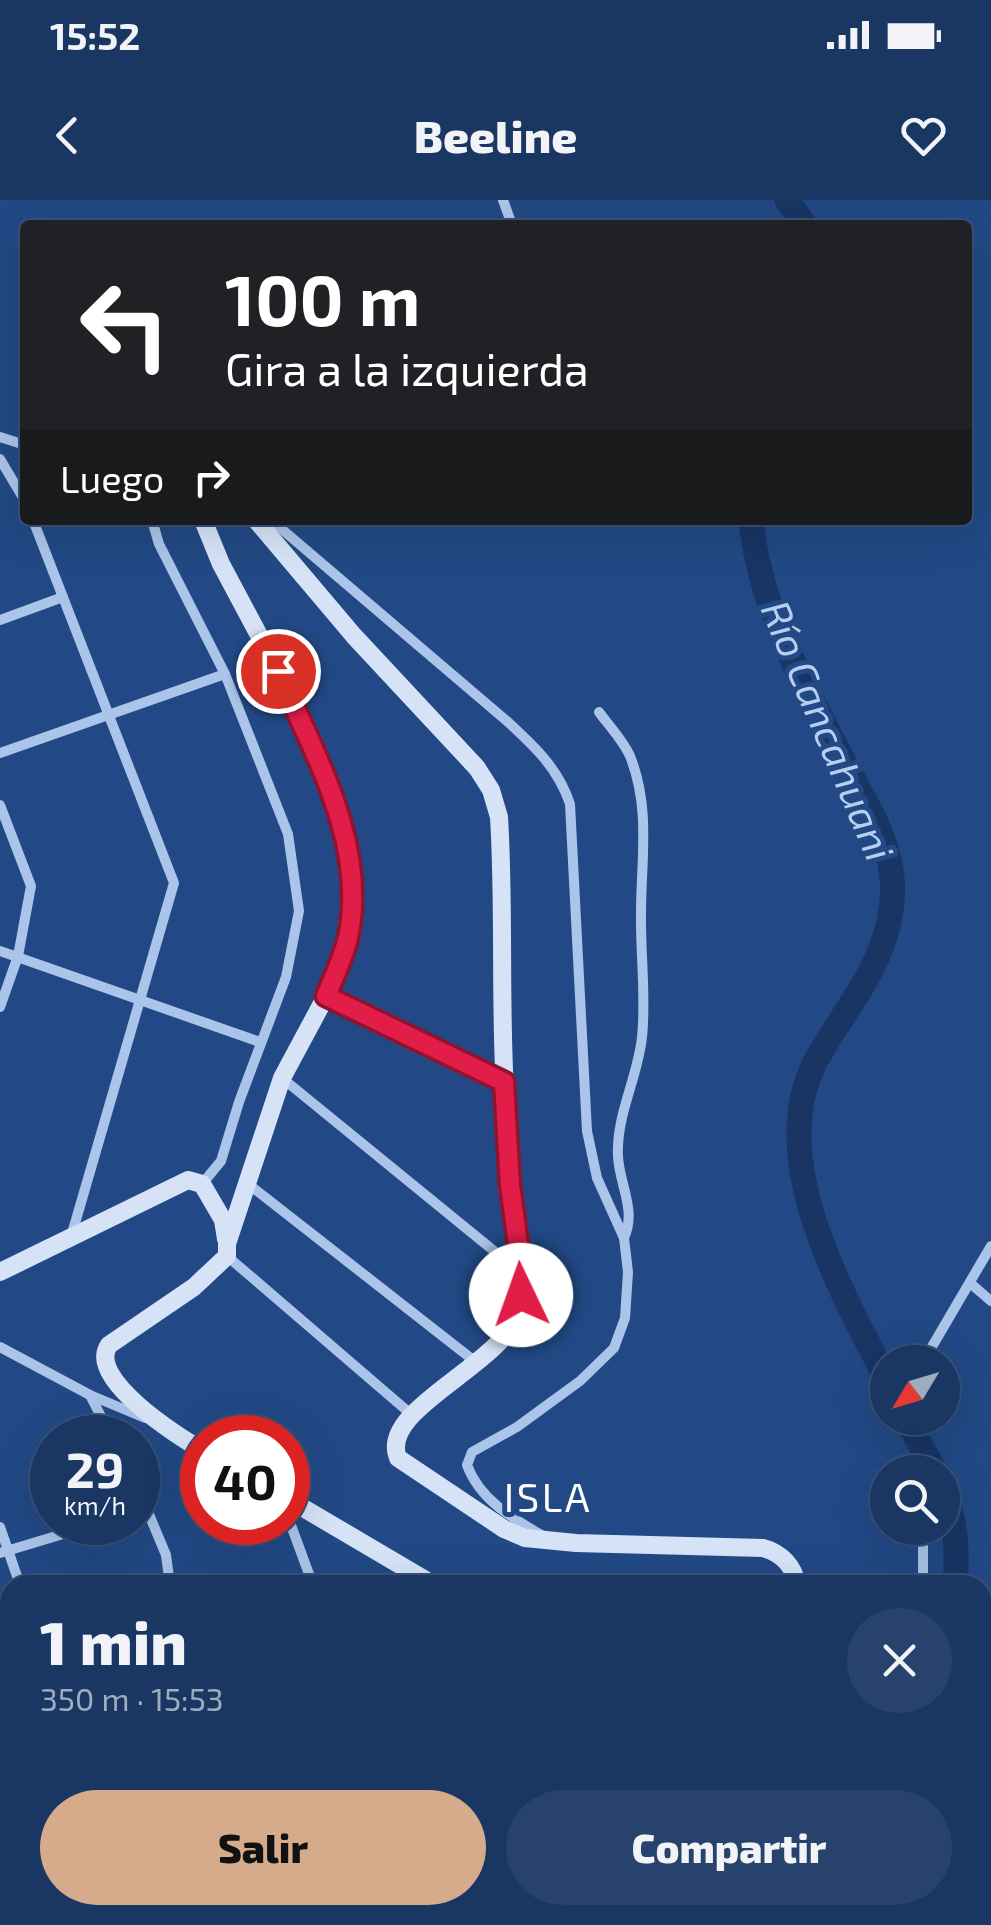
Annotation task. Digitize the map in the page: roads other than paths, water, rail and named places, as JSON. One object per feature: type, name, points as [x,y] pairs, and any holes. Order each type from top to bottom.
[{"type":"street","points":[[0,460],[20,493]]},
{"type":"street","points":[[36,525],[174,883],[70,1237]]},
{"type":"street","points":[[153,525],[159,544],[225,674],[288,834],[299,911],[286,977],[221,1162],[202,1184]]},
{"type":"street","points":[[180,1436],[112,1378],[104,1364],[104,1354],[109,1345],[212,1273],[227,1250],[282,1078],[326,996],[348,936],[352,880],[348,850],[330,792],[278,671],[221,564],[206,525]]},
{"type":"street","points":[[260,525],[354,636],[477,768],[491,790],[499,817],[504,1082],[510,1185],[522,1274],[516,1322],[478,1364],[412,1416],[396,1439],[395,1452],[403,1464],[516,1536],[552,1541],[763,1548],[786,1561],[794,1575]]},
{"type":"street","points":[[277,525],[545,757],[562,781],[570,804],[588,1131],[597,1178],[624,1238],[628,1272],[625,1318],[614,1348],[580,1381],[517,1427],[472,1452],[467,1464],[473,1480],[505,1514],[552,1541]]},
{"type":"street","points":[[0,620],[63,597]]},
{"type":"street","points":[[0,753],[225,674]]},
{"type":"street","points":[[599,712],[629,753],[642,800],[646,857],[641,908],[642,1037],[624,1107],[618,1158],[630,1226],[624,1238]]},
{"type":"street","points":[[0,805],[31,886],[18,956],[0,1007]]},
{"type":"street","points":[[0,950],[260,1042]]},
{"type":"street","points":[[326,996],[504,1082]]},
{"type":"street","points":[[282,1078],[522,1274]]},
{"type":"street","points":[[0,1272],[188,1180],[202,1184],[222,1220],[227,1250],[412,1416]]},
{"type":"street","points":[[246,1182],[478,1364]]},
{"type":"street","points":[[933,1345],[991,1246]]},
{"type":"street","points":[[970,1283],[991,1301]]},
{"type":"street","points":[[0,1347],[90,1394],[165,1426]]},
{"type":"street","points":[[90,1394],[100,1415]]},
{"type":"street","points":[[310,1512],[417,1575]]},
{"type":"street","points":[[0,1528],[16,1575]]},
{"type":"street","points":[[5,1551],[30,1544]]},
{"type":"street","points":[[160,1544],[169,1575]]},
{"type":"street","points":[[298,1545],[308,1575]]},
{"type":"street","points":[[923,1575],[924,1545]]},
{"type":"waterway","name":"Río Cancahuani","points":[[787,200],[801,220]]},
{"type":"waterway","name":"Río Cancahuani","points":[[752,525],[764,584],[786,647],[875,820],[890,862],[892,903],[888,927],[870,972],[819,1055],[803,1094],[799,1135],[803,1178],[814,1222],[870,1346]]},
{"type":"waterway","name":"Río Cancahuani","points":[[915,1435],[926,1455]]},
{"type":"waterway","name":"Río Cancahuani","points":[[955,1545],[955,1575]]},
{"type":"district","name":"ISLA","points":[[548,1496]]}]
